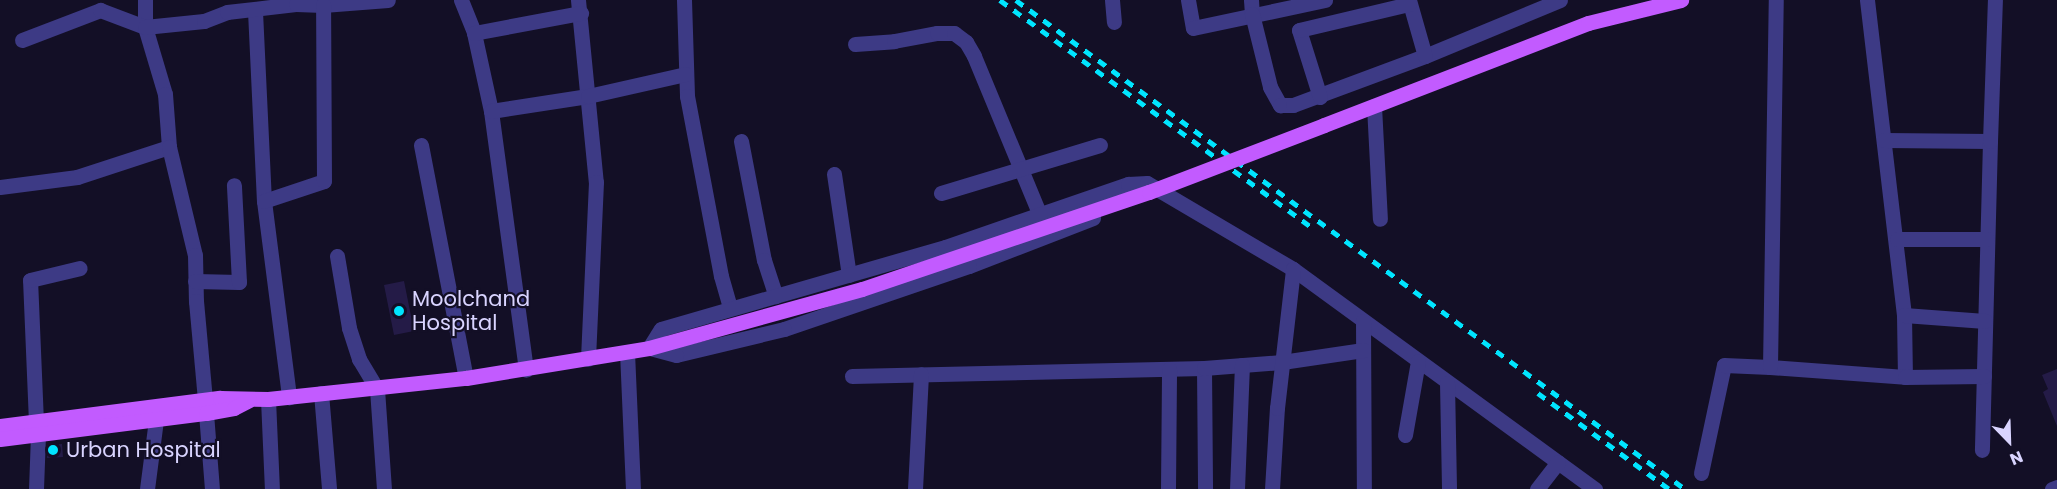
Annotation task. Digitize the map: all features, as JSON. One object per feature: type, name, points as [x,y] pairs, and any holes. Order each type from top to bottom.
[{"type":"main road","points":[[0,426],[37,428],[156,420],[233,398],[268,399],[377,389],[526,370],[649,348],[862,289],[1155,192],[1588,23],[1681,0]]},
{"type":"main road","points":[[0,439],[37,428],[206,407]]},
{"type":"street","points":[[145,0],[145,27],[165,94],[169,147],[195,255],[195,281],[212,489]]},
{"type":"street","points":[[22,40],[100,10],[145,27],[204,21],[227,12],[255,11],[296,4],[322,5],[388,0]]},
{"type":"street","points":[[462,0],[474,33],[491,111],[526,370]]},
{"type":"street","points":[[684,0],[687,96],[721,276],[730,308]]},
{"type":"street","points":[[1112,0],[1114,22]]},
{"type":"street","points":[[1188,0],[1192,27],[1252,7],[1319,1]]},
{"type":"street","points":[[1252,7],[1270,87],[1280,105],[1293,105],[1320,97],[1425,56],[1523,6],[1560,0]]},
{"type":"street","points":[[1770,367],[1776,0]]},
{"type":"street","points":[[1868,0],[1897,238],[1904,315],[1905,376]]},
{"type":"street","points":[[1982,450],[1995,0]]},
{"type":"street","points":[[1320,97],[1299,30],[1409,2],[1425,56]]},
{"type":"street","points":[[264,201],[324,181],[322,5]]},
{"type":"street","points":[[474,33],[580,6],[596,182],[588,359]]},
{"type":"street","points":[[255,11],[264,201],[289,397]]},
{"type":"street","points":[[855,44],[954,33],[966,42],[974,56],[1040,215]]},
{"type":"street","points":[[491,111],[588,96],[686,74]]},
{"type":"street","points":[[1374,106],[1380,219]]},
{"type":"street","points":[[1884,140],[1990,141]]},
{"type":"street","points":[[741,141],[764,260],[776,296]]},
{"type":"street","points":[[421,145],[466,378]]},
{"type":"street","points":[[941,193],[1100,145]]},
{"type":"street","points":[[0,187],[76,177],[169,147]]},
{"type":"street","points":[[834,174],[849,275]]},
{"type":"street","points":[[649,348],[661,329],[849,275],[1040,215],[1128,184],[1147,183],[1155,192],[1293,269],[1595,489]]},
{"type":"street","points":[[195,281],[240,282],[234,185]]},
{"type":"street","points":[[1897,238],[1987,239]]},
{"type":"street","points":[[337,256],[349,328],[359,359],[377,389],[384,489]]},
{"type":"street","points":[[36,489],[37,428],[30,280],[80,268]]},
{"type":"street","points":[[1272,489],[1282,362],[1293,269]]},
{"type":"street","points":[[1904,315],[1985,321]]},
{"type":"street","points":[[1363,321],[1364,489]]},
{"type":"street","points":[[852,376],[1204,368],[1282,362],[1363,350]]},
{"type":"street","points":[[627,352],[633,489]]},
{"type":"street","points":[[1405,435],[1418,361]]},
{"type":"street","points":[[1236,489],[1242,365]]},
{"type":"street","points":[[1701,473],[1724,365],[1905,376],[1984,376]]},
{"type":"street","points":[[1204,368],[1205,489]]},
{"type":"street","points":[[1168,489],[1169,369]]},
{"type":"street","points":[[915,489],[921,374]]},
{"type":"street","points":[[1447,383],[1449,489]]},
{"type":"street","points":[[321,393],[329,489]]},
{"type":"street","points":[[268,399],[272,489]]},
{"type":"street","points":[[147,489],[156,420]]},
{"type":"street","points":[[1538,489],[1558,462]]},
{"type":"street","points":[[2052,489],[2057,487]]},
{"type":"building","points":[[404,281],[414,331],[394,335],[384,285]]},
{"type":"building","points":[[2057,369],[2057,426],[2043,392],[2048,389],[2042,375]]},
{"type":"building","points":[[62,444],[63,457],[47,458],[47,445]]},
{"type":"railway","points":[[1000,0],[1311,227]]},
{"type":"railway","points":[[1016,0],[1685,489]]},
{"type":"railway","points":[[1538,393],[1669,489]]},
{"type":"place","name":"Moolchand Hospital","points":[[399,311]]},
{"type":"place","name":"Urban Hospital","points":[[53,450]]}]
